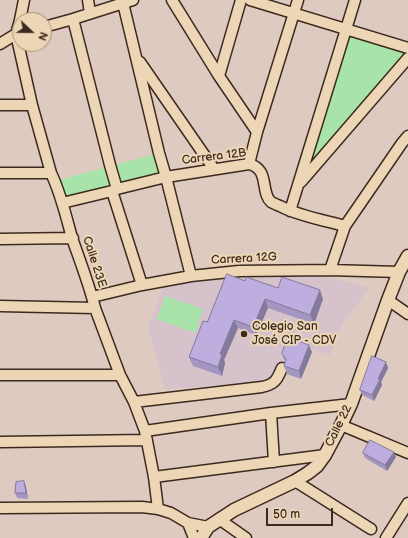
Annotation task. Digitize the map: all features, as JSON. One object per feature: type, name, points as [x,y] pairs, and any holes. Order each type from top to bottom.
[{"type":"street","name":"Calle 23E","points":[[22,12],[24,0]]},
{"type":"street","points":[[88,0],[90,13]]},
{"type":"street","points":[[172,0],[219,76],[257,132]]},
{"type":"street","points":[[219,76],[240,0]]},
{"type":"street","points":[[250,0],[408,48]]},
{"type":"street","points":[[249,164],[257,132],[298,0]]},
{"type":"street","points":[[290,211],[355,0]]},
{"type":"street","points":[[52,25],[128,2],[136,57],[191,276]]},
{"type":"street","points":[[73,19],[115,190],[142,285]]},
{"type":"street","points":[[0,44],[12,37]]},
{"type":"street","name":"Calle 23E","points":[[22,52],[32,104],[52,173],[95,308],[120,375],[134,402],[146,436],[154,477],[158,509]]},
{"type":"street","points":[[136,57],[214,169]]},
{"type":"street","points":[[298,185],[408,58]]},
{"type":"street","points":[[0,105],[32,104]]},
{"type":"street","points":[[330,270],[345,226],[408,136]]},
{"type":"street","name":"Carrera 12B","points":[[62,203],[166,177],[249,164],[255,165],[262,173],[267,194],[271,201],[290,211],[345,226]]},
{"type":"street","points":[[0,173],[52,173]]},
{"type":"street","points":[[0,239],[73,238]]},
{"type":"street","name":"Calle 22","points":[[194,537],[234,510],[295,481],[308,473],[325,455],[351,404],[388,300],[399,272],[408,256]]},
{"type":"street","name":"Carrera 12G","points":[[92,297],[142,285],[191,276],[239,271],[330,270],[399,272]]},
{"type":"street","points":[[388,300],[408,314]]},
{"type":"street","points":[[0,306],[95,308]]},
{"type":"street","points":[[134,402],[270,386],[277,379],[282,368]]},
{"type":"street","points":[[0,375],[120,375]]},
{"type":"street","points":[[0,442],[146,436],[271,413],[351,404]]},
{"type":"street","points":[[271,413],[274,462]]},
{"type":"street","points":[[341,425],[408,453]]},
{"type":"street","points":[[154,477],[325,455]]},
{"type":"street","points":[[295,481],[371,529]]},
{"type":"street","points":[[386,538],[408,503]]},
{"type":"street","points":[[0,508],[142,507],[171,512],[188,524],[208,527]]},
{"type":"street","points":[[219,519],[246,538]]},
{"type":"street","points":[[188,524],[194,537]]},
{"type":"shaded area","name":"Colegio San José CIP - CDV","points":[[309,273],[369,288],[342,325],[330,355],[290,341],[275,381],[165,389],[148,327],[165,283],[207,277]]},
{"type":"green space","points":[[346,29],[408,48],[408,58],[298,185]]},
{"type":"green space","points":[[159,153],[166,177],[62,203],[55,181]]},
{"type":"green space","points":[[165,296],[203,309],[195,333],[157,319]]},
{"type":"building","points":[[227,274],[245,281],[246,277],[278,288],[282,277],[320,290],[310,315],[265,299],[253,327],[234,320],[220,354],[222,355],[218,367],[189,357],[203,321],[207,322]]},
{"type":"building","points":[[288,337],[309,345],[299,371],[284,366],[286,359],[282,354]]},
{"type":"building","points":[[372,356],[386,362],[372,395],[360,390]]},
{"type":"building","points":[[370,440],[394,452],[385,465],[363,453]]},
{"type":"building","points":[[24,481],[26,493],[15,493],[16,482]]},
{"type":"place","name":"Colegio San José CIP - CDV","points":[[244,334]]}]
